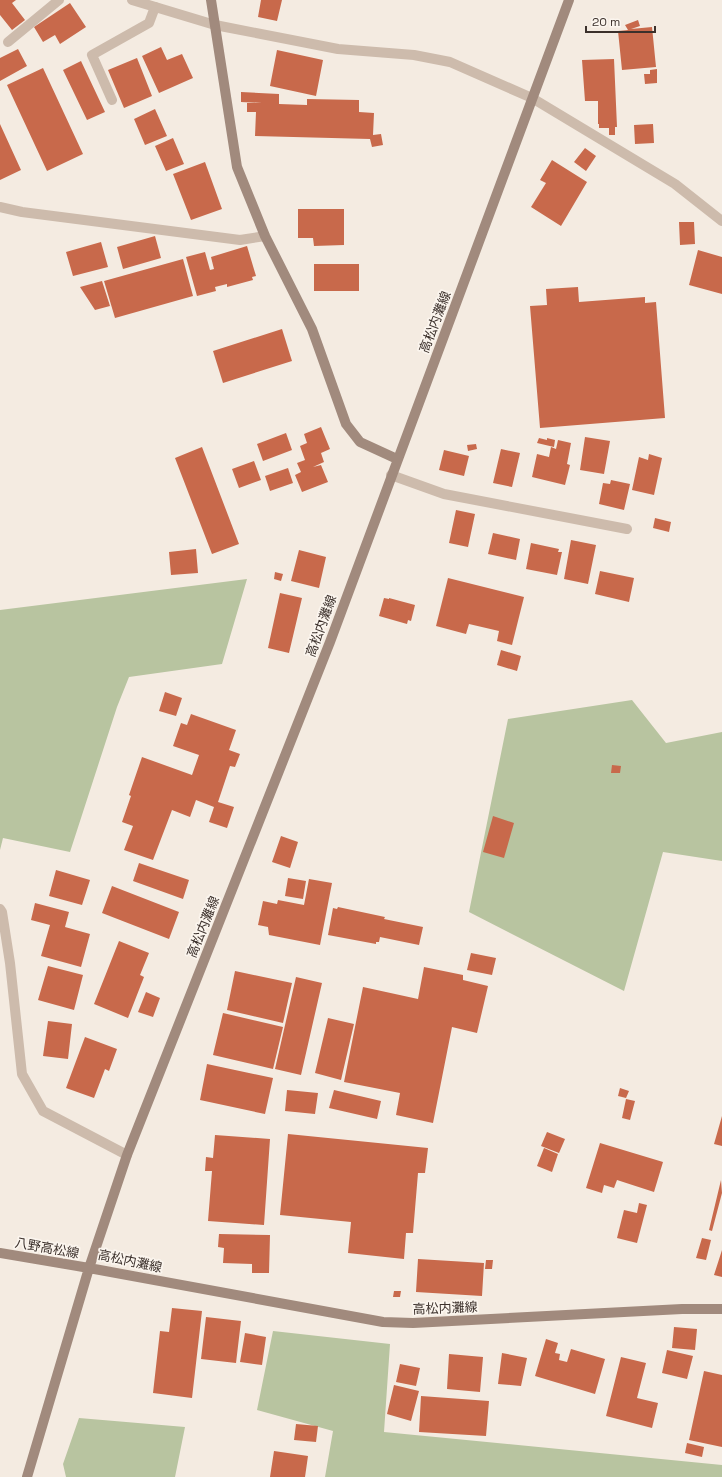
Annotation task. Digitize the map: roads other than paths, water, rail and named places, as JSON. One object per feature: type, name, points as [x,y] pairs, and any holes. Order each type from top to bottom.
[{"type":"main road","points":[[211,0],[237,167],[265,236],[312,329],[346,424],[360,442],[397,459]]},
{"type":"main road","name":"高松内灘線","points":[[569,0],[330,642],[127,1155],[89,1268],[383,1322],[414,1323],[666,1310],[722,1309]]},
{"type":"main road","name":"八野高松線","points":[[0,1252],[89,1268]]},
{"type":"main road","points":[[27,1477],[89,1268]]},
{"type":"street","points":[[8,42],[59,0]]},
{"type":"street","points":[[132,0],[215,25],[338,49],[433,58],[450,62],[532,98],[675,184],[722,221]]},
{"type":"street","points":[[112,100],[92,55],[149,23],[155,7]]},
{"type":"street","points":[[0,207],[22,212],[240,240],[265,236]]},
{"type":"street","points":[[391,475],[444,494],[627,530]]},
{"type":"street","points":[[0,909],[2,912],[10,963],[22,1074],[43,1111],[127,1155]]}]
